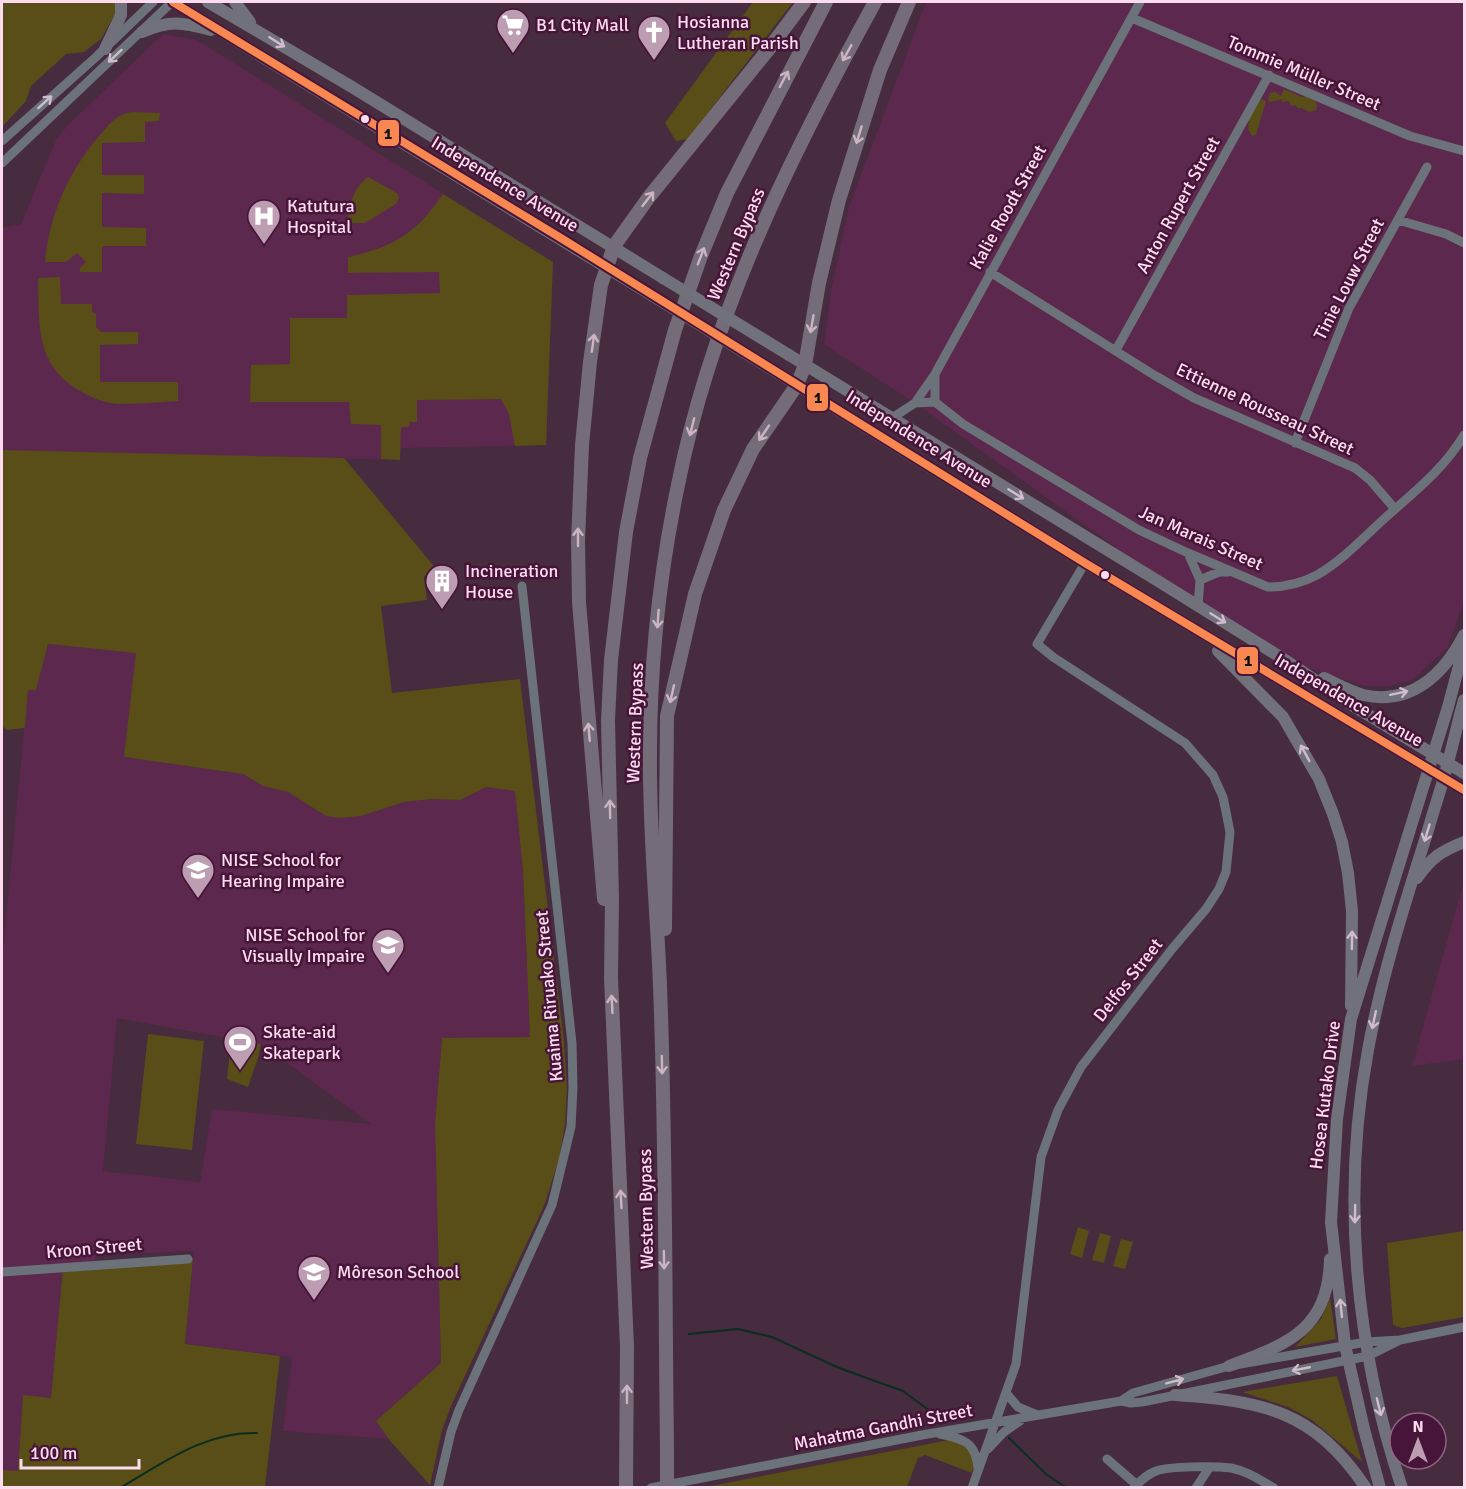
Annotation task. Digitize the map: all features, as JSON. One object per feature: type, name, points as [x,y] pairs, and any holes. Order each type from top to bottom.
[{"type":"highway","points":[[611,978],[579,602],[578,540],[585,410],[601,285],[614,246],[649,197],[804,2]]},
{"type":"highway","name":"Western Bypass","points":[[626,1488],[627,1347],[611,978],[612,899],[608,720],[611,660],[626,532],[640,458],[675,330],[701,256],[727,193],[826,2]]},
{"type":"highway","name":"Western Bypass","points":[[667,1488],[660,985],[651,834],[650,749],[658,612],[677,486],[706,370],[737,284],[793,158],[875,2]]},
{"type":"highway","points":[[660,985],[665,959],[667,716],[695,594],[724,510],[753,449],[797,384],[805,365],[819,283],[839,200],[880,70],[909,2]]},
{"type":"main road","points":[[105,49],[121,15],[121,2]]},
{"type":"main road","name":"Independence Avenue","points":[[172,2],[797,384],[1184,624],[1464,790]]},
{"type":"main road","name":"Independence Avenue","points":[[208,2],[614,246],[1464,773]]},
{"type":"main road","points":[[235,2],[255,29]]},
{"type":"main road","points":[[142,32],[160,24],[176,22],[224,33]]},
{"type":"main road","points":[[1184,624],[1224,656],[1283,717],[1319,779],[1342,842],[1348,873],[1352,911],[1351,1019]]},
{"type":"main road","points":[[1285,660],[1364,695],[1399,694],[1432,680],[1455,652],[1464,635]]},
{"type":"main road","name":"Hosea Kutako Drive","points":[[1380,1488],[1345,1345],[1331,1222],[1337,1119],[1351,1019],[1464,647]]},
{"type":"main road","name":"Hosea Kutako Drive","points":[[1402,1488],[1382,1420],[1368,1356],[1357,1283],[1354,1224],[1358,1126],[1375,1014],[1464,700]]},
{"type":"main road","points":[[1410,888],[1430,860],[1444,850],[1464,842]]},
{"type":"main road","points":[[1229,1366],[1285,1344],[1308,1326],[1324,1295],[1330,1268],[1331,1222]]},
{"type":"main road","points":[[1175,1395],[1231,1399],[1252,1403],[1305,1425],[1338,1451],[1366,1488]]},
{"type":"street","points":[[2,141],[105,49],[153,2]]},
{"type":"street","points":[[2,163],[172,2]]},
{"type":"street","name":"Kalie Roodt Street","points":[[892,418],[915,403],[935,374],[1140,2]]},
{"type":"street","name":"Tommie Müller Street","points":[[1132,18],[1410,136],[1464,151]]},
{"type":"street","name":"Anton Rupert Street","points":[[1116,350],[1269,75]]},
{"type":"street","name":"Tinie Louw Street","points":[[1295,443],[1349,308],[1427,167]]},
{"type":"street","points":[[1398,220],[1446,234],[1464,243]]},
{"type":"street","name":"Ettienne Rousseau Street","points":[[990,272],[1194,398],[1355,468],[1370,480],[1395,509]]},
{"type":"street","points":[[915,403],[935,402],[935,374]]},
{"type":"street","name":"Jan Marais Street","points":[[935,402],[963,424],[1139,530],[1231,572],[1268,586],[1283,587],[1308,579],[1329,566],[1422,487],[1445,464],[1464,435]]},
{"type":"street","points":[[1188,554],[1200,580],[1197,606]]},
{"type":"street","name":"Delfos Street","points":[[972,1488],[1017,1358],[1041,1158],[1058,1110],[1081,1067],[1219,890],[1226,872],[1229,852],[1230,832],[1223,797],[1213,775],[1200,757],[1185,743],[1053,657],[1037,644],[1085,563]]},
{"type":"street","points":[[1200,580],[1219,572],[1231,572]]},
{"type":"street","name":"Kuaima Riruako Street","points":[[438,1488],[451,1432],[459,1410],[552,1205],[571,1126],[572,1043],[522,586]]},
{"type":"street","name":"Kroon Street","points":[[2,1272],[188,1259]]},
{"type":"street","points":[[1400,1340],[1464,1326]]},
{"type":"street","name":"Mahatma Gandhi Street","points":[[1121,1401],[1133,1393],[1229,1366],[1345,1345],[1400,1340]]},
{"type":"street","name":"Mahatma Gandhi Street","points":[[651,1488],[1037,1415],[1121,1401],[1142,1402],[1368,1356],[1400,1340]]},
{"type":"street","points":[[1006,1393],[1018,1407],[1037,1415]]},
{"type":"street","points":[[986,1451],[1004,1432],[1024,1418]]},
{"type":"street","points":[[937,1433],[959,1438],[970,1444],[976,1455],[978,1472]]},
{"type":"street","points":[[1107,1459],[1135,1486],[1149,1474],[1165,1468],[1231,1468],[1274,1488]]},
{"type":"street","points":[[1197,1488],[1209,1468]]},
{"type":"shaded area","points":[[2,2],[116,2],[115,14],[101,39],[84,52],[66,54],[31,86],[26,101],[2,127]]},
{"type":"shaded area","points":[[753,2],[793,2],[688,139],[676,141],[665,123]]},
{"type":"shaded area","points":[[926,2],[1464,2],[1464,602],[1447,649],[1412,680],[1389,686],[1364,686],[1285,660],[1197,606],[915,403],[824,344],[831,291],[849,207]]},
{"type":"shaded area","name":"Katutura Hospital","points":[[163,34],[197,40],[553,262],[546,445],[401,448],[400,460],[2,450],[2,228],[21,224],[56,140],[67,126]]},
{"type":"shaded area","points":[[1284,89],[1315,101],[1316,110],[1309,112],[1295,105],[1291,106],[1289,101],[1282,102],[1282,99],[1268,101],[1270,93],[1275,92],[1281,96]]},
{"type":"shaded area","points":[[1262,99],[1266,101],[1256,135],[1252,136],[1248,129],[1249,118]]},
{"type":"shaded area","points":[[132,112],[160,113],[159,121],[145,122],[145,142],[102,143],[102,175],[144,175],[144,194],[102,193],[102,227],[146,228],[146,246],[102,246],[102,272],[80,272],[80,268],[86,262],[77,253],[66,262],[45,262],[56,211],[78,164],[117,117]]},
{"type":"shaded area","points":[[368,177],[397,193],[399,198],[396,204],[365,223],[347,223],[353,198],[359,186]]},
{"type":"shaded area","points":[[443,194],[553,262],[546,445],[515,446],[509,414],[501,399],[417,400],[417,422],[410,422],[409,427],[401,427],[400,460],[381,459],[381,425],[351,424],[349,402],[250,402],[251,365],[290,364],[290,318],[347,318],[347,295],[440,293],[439,272],[348,273],[348,257],[379,248],[403,236],[423,219]]},
{"type":"shaded area","points":[[60,277],[61,304],[92,304],[92,312],[96,314],[96,327],[101,332],[138,332],[138,344],[100,345],[100,382],[178,382],[178,401],[108,403],[82,392],[55,370],[43,343],[40,328],[38,278]]},
{"type":"shaded area","points":[[2,450],[344,458],[433,565],[424,577],[427,600],[381,606],[392,693],[520,679],[564,1041],[567,1089],[565,1125],[559,1159],[544,1206],[451,1406],[442,1430],[430,1485],[391,1442],[376,1421],[441,1363],[435,1124],[442,1038],[530,1037],[523,871],[515,791],[486,787],[460,800],[431,799],[404,802],[361,816],[339,818],[326,816],[288,792],[263,786],[243,774],[124,757],[136,653],[48,644],[36,690],[28,690],[25,728],[7,730],[2,726]]},
{"type":"shaded area","points":[[48,644],[137,653],[124,757],[243,774],[263,786],[288,792],[326,816],[361,816],[404,802],[431,799],[460,800],[486,787],[515,790],[523,871],[530,1037],[442,1039],[435,1124],[441,1363],[376,1421],[389,1439],[283,1431],[292,1357],[185,1344],[194,1251],[96,1255],[95,1264],[63,1267],[51,1399],[23,1396],[18,1472],[2,1470],[2,958],[28,690],[36,689]],"holes":[[[117,1018],[261,1044],[371,1124],[212,1109],[200,1182],[103,1171]]]},
{"type":"shaded area","points":[[1464,881],[1464,1059],[1412,1066]]},
{"type":"shaded area","points":[[148,1034],[204,1041],[192,1150],[136,1144]]},
{"type":"shaded area","name":"Skate-aid Skatepark","points":[[231,1040],[261,1044],[248,1087],[227,1079]]},
{"type":"shaded area","points":[[1078,1227],[1089,1231],[1082,1258],[1070,1254]]},
{"type":"shaded area","points":[[1464,1231],[1464,1317],[1402,1328],[1393,1325],[1387,1243]]},
{"type":"shaded area","points":[[1100,1233],[1111,1236],[1104,1263],[1092,1260]]},
{"type":"shaded area","points":[[1121,1239],[1133,1242],[1125,1269],[1113,1266]]},
{"type":"shaded area","points":[[193,1259],[185,1344],[280,1356],[265,1487],[2,1488],[2,1470],[18,1471],[23,1395],[51,1398],[63,1267]]},
{"type":"shaded area","points":[[1330,1298],[1336,1339],[1295,1347],[1321,1319]]},
{"type":"shaded area","points":[[1337,1376],[1362,1462],[1312,1420],[1288,1407],[1242,1392]]},
{"type":"shaded area","points":[[954,1440],[970,1450],[974,1466],[972,1473],[925,1455],[918,1458],[907,1487],[700,1488]]},
{"type":"waterway","points":[[689,1334],[738,1329],[772,1337],[839,1368],[903,1391],[934,1414]]},
{"type":"waterway","points":[[120,1488],[169,1459],[203,1443],[220,1437],[257,1433]]},
{"type":"waterway","points":[[1009,1438],[1047,1475],[1067,1488]]},
{"type":"transit line","name":"1","points":[[173,2],[564,240],[1085,563],[1464,790]]},
{"type":"place","name":"B1 City Mall","points":[[513,54]]},
{"type":"place","name":"Hosianna Lutheran Parish","points":[[654,61]]},
{"type":"place","name":"Katutura Hospital","points":[[264,245]]},
{"type":"place","name":"Incineration House","points":[[442,610]]},
{"type":"place","name":"NISE School for Hearing Impaire","points":[[198,899]]},
{"type":"place","name":"NISE School for Visually Impaire","points":[[388,974]]},
{"type":"place","name":"Skate-aid Skatepark","points":[[240,1071]]},
{"type":"place","name":"Môreson School","points":[[314,1301]]}]
